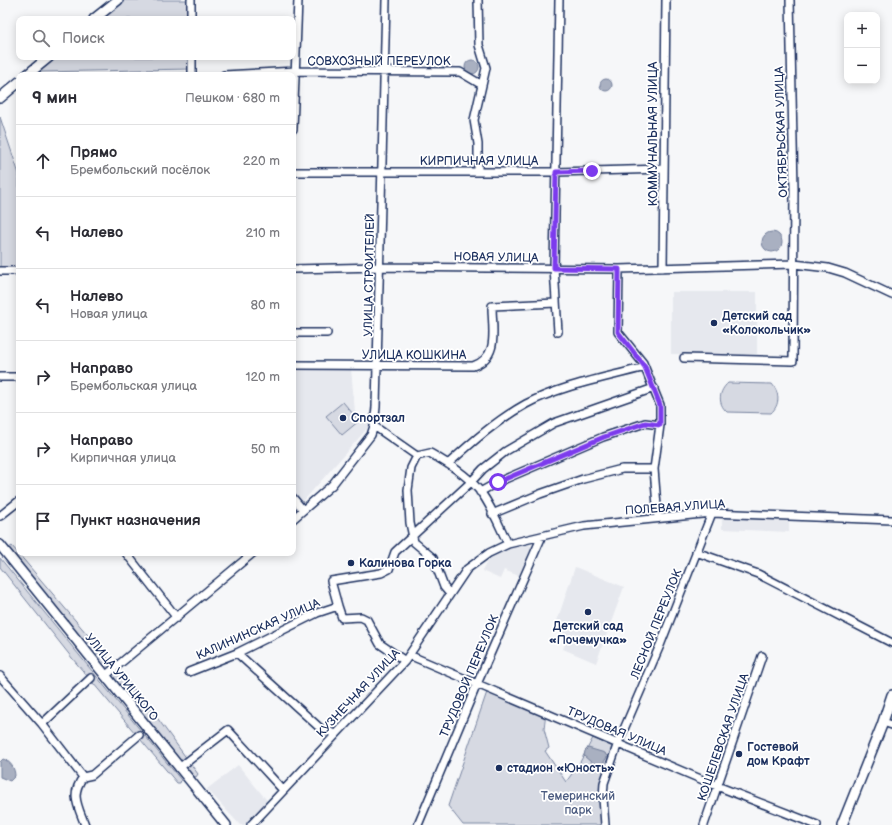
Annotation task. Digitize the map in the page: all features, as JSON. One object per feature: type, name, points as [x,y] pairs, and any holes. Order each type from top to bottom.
[{"type":"main road","points":[[97,16],[114,1]]},
{"type":"main road","points":[[30,72],[44,60]]},
{"type":"main road","points":[[0,98],[16,85]]},
{"type":"main road","name":"УЛИЦА УРИЦКОГО","points":[[0,545],[226,825]]},
{"type":"main road","points":[[842,825],[888,723],[892,695]]},
{"type":"street","points":[[191,0],[191,16]]},
{"type":"street","points":[[296,72],[298,0]]},
{"type":"street","name":"УЛИЦА СТРОИТЕЛЕЙ","points":[[296,516],[332,485],[371,435],[374,426],[380,267],[386,0]]},
{"type":"street","points":[[478,0],[479,45],[486,68],[474,120],[478,144],[478,172]]},
{"type":"street","points":[[558,332],[554,268],[559,0]]},
{"type":"street","name":"КОММУНАЛЬНАЯ УЛИЦА","points":[[663,268],[666,0]]},
{"type":"street","name":"ОКТЯБРЬСКАЯ УЛИЦА","points":[[790,0],[794,264]]},
{"type":"street","points":[[192,60],[192,72]]},
{"type":"street","name":"СОВХОЗНЫЙ ПЕРЕУЛОК","points":[[296,72],[460,72],[482,85]]},
{"type":"street","name":"КИРПИЧНАЯ УЛИЦА","points":[[296,172],[556,172],[664,168]]},
{"type":"street","points":[[684,358],[793,361],[794,264]]},
{"type":"street","name":"НОВАЯ УЛИЦА","points":[[296,269],[380,267],[619,269],[794,264],[828,268],[845,273],[892,295]]},
{"type":"street","points":[[619,269],[618,332],[645,367],[660,405],[660,425],[654,469],[658,518]]},
{"type":"street","points":[[0,271],[16,271]]},
{"type":"street","name":"УЛИЦА КОШКИНА","points":[[296,365],[473,366],[488,358],[492,350],[492,306],[556,303]]},
{"type":"street","points":[[296,333],[326,333]]},
{"type":"street","points":[[448,464],[477,438],[508,414],[527,404],[561,390],[645,367]]},
{"type":"street","points":[[0,377],[16,377]]},
{"type":"street","points":[[338,606],[331,581],[382,573],[389,569],[395,552],[413,537],[483,469],[506,451],[554,423],[654,388]]},
{"type":"street","points":[[480,492],[498,482],[604,437],[645,423],[660,425]]},
{"type":"street","points":[[374,426],[417,456],[430,453],[448,464],[471,482],[480,492],[508,544]]},
{"type":"street","points":[[417,456],[411,468],[408,490],[410,524],[414,542],[433,558],[444,587],[450,594]]},
{"type":"street","points":[[492,514],[540,494],[583,479],[622,469],[654,469]]},
{"type":"street","points":[[296,502],[303,510]]},
{"type":"street","points":[[0,516],[16,503]]},
{"type":"street","name":"ПОЛЕВАЯ УЛИЦА","points":[[489,553],[508,544],[584,526],[712,513],[892,520]]},
{"type":"street","name":"ЛЕСНОЙ ПЕРЕУЛОК","points":[[605,825],[604,783],[618,743],[661,643],[712,513]]},
{"type":"street","name":"ТРУДОВОЙ ПЕРЕУЛОК","points":[[418,825],[477,684],[542,536]]},
{"type":"street","points":[[696,552],[758,574],[892,643]]},
{"type":"street","name":"КУЗНЕЧНАЯ УЛИЦА","points":[[251,825],[282,789],[407,658],[467,569],[489,553]]},
{"type":"street","points":[[128,556],[177,618]]},
{"type":"street","points":[[106,676],[249,556]]},
{"type":"street","name":"КАЛИНИНСКАЯ УЛИЦА","points":[[189,672],[237,653],[317,613],[338,606],[342,618],[362,617],[367,620],[380,644],[407,658]]},
{"type":"street","points":[[237,653],[320,728],[335,734]]},
{"type":"street","name":"КОШЕЛЕВСКАЯ УЛИЦА","points":[[704,825],[762,656]]},
{"type":"street","name":"ТРУДОВАЯ УЛИЦА","points":[[407,658],[477,684],[717,786],[817,825]]},
{"type":"street","points":[[0,676],[42,724],[83,776]]},
{"type":"street","points":[[42,724],[92,678]]},
{"type":"street","points":[[179,768],[228,730],[282,789]]},
{"type":"street","points":[[83,776],[92,775],[139,735]]},
{"type":"street","points":[[83,776],[76,790],[75,798],[85,825]]},
{"type":"shaded area","name":"Детский сад «Колокольчик»","points":[[671,292],[757,292],[757,354],[671,354]]},
{"type":"shaded area","points":[[296,368],[351,369],[355,412],[372,423],[296,508]]},
{"type":"shaded area","points":[[722,513],[789,516],[789,532],[722,529]]},
{"type":"shaded area","points":[[527,544],[532,546],[519,576],[504,570],[500,579],[482,571],[490,556],[510,546]]},
{"type":"shaded area","name":"Детский сад «Почемучка»","points":[[575,567],[624,587],[596,663],[563,649],[568,636],[554,630]]},
{"type":"shaded area","points":[[238,765],[269,803],[248,825],[240,825],[207,789]]},
{"type":"green space","points":[[122,0],[189,0],[190,16],[101,16]]},
{"type":"green space","points":[[48,60],[190,60],[190,69],[40,72],[40,67]]},
{"type":"green space","points":[[0,117],[16,165],[16,270],[0,271]]},
{"type":"green space","points":[[728,383],[772,384],[778,395],[774,410],[771,413],[727,412],[722,405],[720,397]]},
{"type":"green space","name":"Спортзал","points":[[343,402],[359,421],[342,435],[326,416]]},
{"type":"green space","points":[[12,546],[16,551],[16,556],[21,556],[150,708],[198,774],[196,777],[193,776],[105,667],[10,554],[9,548]]},
{"type":"green space","points":[[0,558],[181,780],[180,783],[177,783],[72,658],[0,567]]},
{"type":"green space","name":"Темеринский парк","points":[[488,689],[546,713],[544,729],[549,748],[545,751],[566,782],[579,764],[593,738],[613,747],[602,777],[601,788],[603,825],[463,825],[448,806]]},
{"type":"water","points":[[469,60],[475,60],[479,64],[479,70],[475,74],[469,74],[465,70],[465,64]]},
{"type":"water","points":[[604,79],[608,79],[612,85],[608,91],[604,91],[600,87],[600,83]]},
{"type":"water","points":[[772,232],[779,235],[782,242],[779,249],[772,252],[765,249],[762,242],[765,235]]},
{"type":"water","points":[[588,748],[605,753],[607,757],[602,765],[592,763],[584,756],[585,751]]},
{"type":"water","points":[[3,759],[10,763],[14,770],[15,776],[10,781],[0,777],[0,762]]},
{"type":"place","name":"Детский сад «Колокольчик»","points":[[714,323]]},
{"type":"place","name":"Спортзал","points":[[343,418]]},
{"type":"place","name":"Калинова Горка","points":[[351,563]]},
{"type":"place","name":"Детский сад «Почемучка»","points":[[588,612]]},
{"type":"place","name":"Гостевой дом Крафт","points":[[739,754]]},
{"type":"place","name":"стадион «Юность»","points":[[499,768]]},
{"type":"route","points":[[498,482],[604,437],[645,423],[660,425],[660,405],[645,367],[618,332],[619,269],[554,268],[556,172],[592,171]]}]
